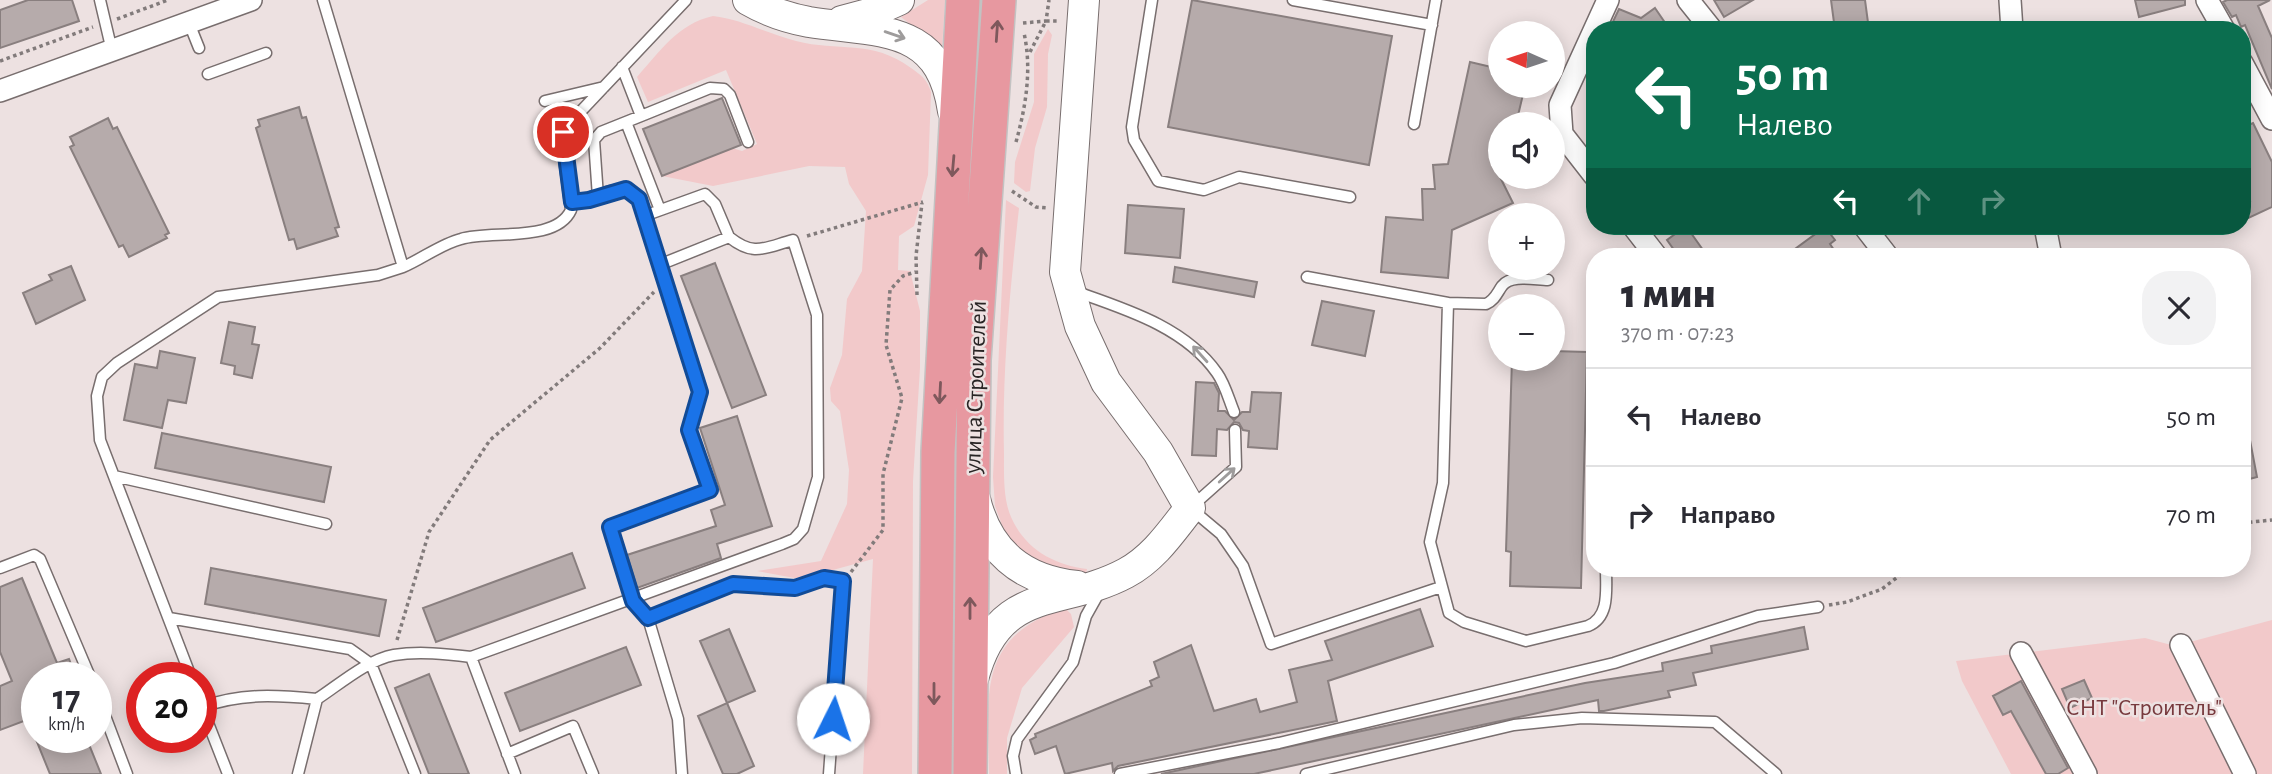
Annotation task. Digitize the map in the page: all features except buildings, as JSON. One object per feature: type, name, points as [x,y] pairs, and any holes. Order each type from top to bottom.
[{"type":"main road","name":"улица Строителей","points":[[934,774],[937,452],[964,0]]},
{"type":"main road","name":"улица Строителей","points":[[970,774],[974,360],[999,0]]},
{"type":"street","points":[[0,91],[251,0]]},
{"type":"street","points":[[748,0],[788,17],[892,33],[917,44],[930,54],[947,81],[955,131]]},
{"type":"street","points":[[828,24],[868,14],[898,0]]},
{"type":"street","points":[[1598,21],[1608,0]]},
{"type":"street","points":[[1688,0],[1705,21]]},
{"type":"street","points":[[2010,0],[2011,21]]},
{"type":"street","points":[[2207,0],[2219,21]]},
{"type":"street","points":[[970,708],[977,664],[997,629],[1036,601],[1096,585],[1128,572],[1160,547],[1190,508],[1158,452],[1106,382],[1080,326],[1065,272],[1084,11]]},
{"type":"street","points":[[1586,48],[1560,105],[1562,134],[1586,165]]},
{"type":"street","points":[[2251,80],[2272,119]]},
{"type":"street","points":[[971,470],[981,518],[1003,556],[1036,578],[1096,585]]},
{"type":"street","points":[[2181,645],[2245,774]]},
{"type":"street","points":[[2021,653],[2086,774]]},
{"type":"lane","points":[[100,0],[112,51]]},
{"type":"lane","points":[[323,0],[402,267]]},
{"type":"lane","points":[[185,662],[100,440],[97,396],[102,377],[117,363],[218,297],[378,275],[402,267],[459,239],[553,227],[568,217],[572,202],[563,132],[686,0]]},
{"type":"lane","points":[[1152,0],[1132,127],[1134,140],[1158,181],[1204,190],[1239,177],[1350,197]]},
{"type":"lane","points":[[1293,0],[1432,25]]},
{"type":"lane","points":[[1414,124],[1436,0]]},
{"type":"lane","points":[[189,23],[198,48]]},
{"type":"lane","points":[[208,74],[266,53]]},
{"type":"lane","points":[[622,67],[641,116]]},
{"type":"lane","points":[[545,101],[604,87]]},
{"type":"lane","points":[[598,197],[594,140],[601,132],[710,88],[720,88],[730,95],[748,142]]},
{"type":"lane","points":[[626,122],[660,210]]},
{"type":"lane","points":[[572,202],[616,190],[633,192],[644,216],[700,392],[689,430],[710,490],[610,527],[633,601],[648,618],[678,719],[682,774]]},
{"type":"lane","points":[[217,701],[264,694],[317,699],[371,664],[392,655],[434,653],[471,657],[601,607],[633,601],[794,539],[803,529],[818,477],[817,315],[793,240],[752,251],[744,250],[729,237],[715,204],[705,194],[644,216]]},
{"type":"lane","points":[[659,265],[729,237]]},
{"type":"lane","points":[[1307,277],[1448,303],[1486,304],[1492,302],[1505,282],[1511,280]]},
{"type":"lane","points":[[1070,289],[1123,308],[1189,342],[1218,374],[1234,412]]},
{"type":"lane","points":[[1448,303],[1443,483],[1430,542],[1449,612],[1455,618],[1526,641],[1597,622],[1603,614],[1605,577]]},
{"type":"lane","points":[[1235,430],[1236,467],[1190,508],[1221,534],[1243,566],[1271,644],[1441,587]]},
{"type":"lane","points":[[114,476],[326,524]]},
{"type":"lane","points":[[0,568],[34,555],[40,559],[84,662]]},
{"type":"lane","points":[[648,618],[733,584],[795,588],[824,578],[843,581],[830,774]]},
{"type":"lane","points":[[1016,774],[1013,757],[1017,739],[1073,662],[1096,585]]},
{"type":"lane","points":[[1120,774],[1279,743],[1614,663],[1758,616],[1818,607]]},
{"type":"lane","points":[[169,618],[351,649],[371,664],[415,774]]},
{"type":"lane","points":[[471,657],[515,774]]},
{"type":"lane","points":[[298,774],[317,699]]},
{"type":"lane","points":[[1306,774],[1514,725],[1582,718],[1715,722],[1776,774]]},
{"type":"lane","points":[[507,754],[573,726],[593,774]]},
{"type":"lane","points":[[112,734],[127,774]]},
{"type":"lane","points":[[217,745],[228,774]]},
{"type":"path","points":[[0,61],[168,0]]},
{"type":"path","points":[[1029,54],[1046,21],[1049,0]]},
{"type":"path","points":[[1015,149],[1024,113],[1029,54],[1022,23],[1046,21],[1084,11]]},
{"type":"path","points":[[1011,181],[1011,191],[1036,207],[1070,211]]},
{"type":"path","points":[[917,295],[915,272],[926,194]]},
{"type":"path","points":[[793,240],[923,202]]},
{"type":"path","points":[[843,581],[883,530],[883,474],[902,398],[886,345],[890,290],[903,275],[915,272]]},
{"type":"path","points":[[392,655],[429,532],[490,440],[600,348],[665,282]]},
{"type":"path","points":[[2251,522],[2272,520]]},
{"type":"path","points":[[1818,607],[1847,602],[1882,589],[1898,577]]},
{"type":"green space","points":[[928,0],[945,0],[942,49],[901,17]]},
{"type":"green space","points":[[713,16],[734,20],[796,41],[882,53],[918,73],[931,92],[928,175],[914,226],[899,236],[898,270],[910,271],[920,311],[920,368],[913,481],[912,774],[863,774],[873,559],[800,579],[757,571],[821,561],[847,504],[849,470],[840,411],[831,401],[830,388],[842,355],[847,299],[862,271],[866,211],[849,184],[845,167],[809,166],[713,186],[662,176],[732,148],[742,151],[757,144],[726,70],[648,102],[637,77],[680,32]]},
{"type":"green space","points":[[1048,29],[1052,35],[1048,54],[1047,107],[1035,148],[1030,191],[1026,192],[1014,183],[1015,162],[1034,102],[1034,54]]},
{"type":"green space","points":[[1006,200],[1019,208],[1005,361],[1004,486],[1007,502],[1017,528],[1032,546],[1063,564],[1087,569],[1086,574],[1055,577],[1009,544],[995,506],[993,477]]},
{"type":"green space","points":[[1065,608],[1071,614],[1074,627],[1022,688],[1007,738],[1007,774],[989,774],[989,694],[993,672],[1002,652],[1015,635],[1036,620]]},
{"type":"green space","name":"СНТ \"Строитель\"","points":[[2272,620],[2272,774],[2011,774],[1962,681],[1956,661],[2145,638],[2175,646]]},
{"type":"route","points":[[563,132],[562,144],[572,202],[626,189],[639,199],[700,392],[689,430],[710,490],[610,527],[633,601],[648,618],[733,584],[795,588],[824,578],[843,581],[833,719]]}]
